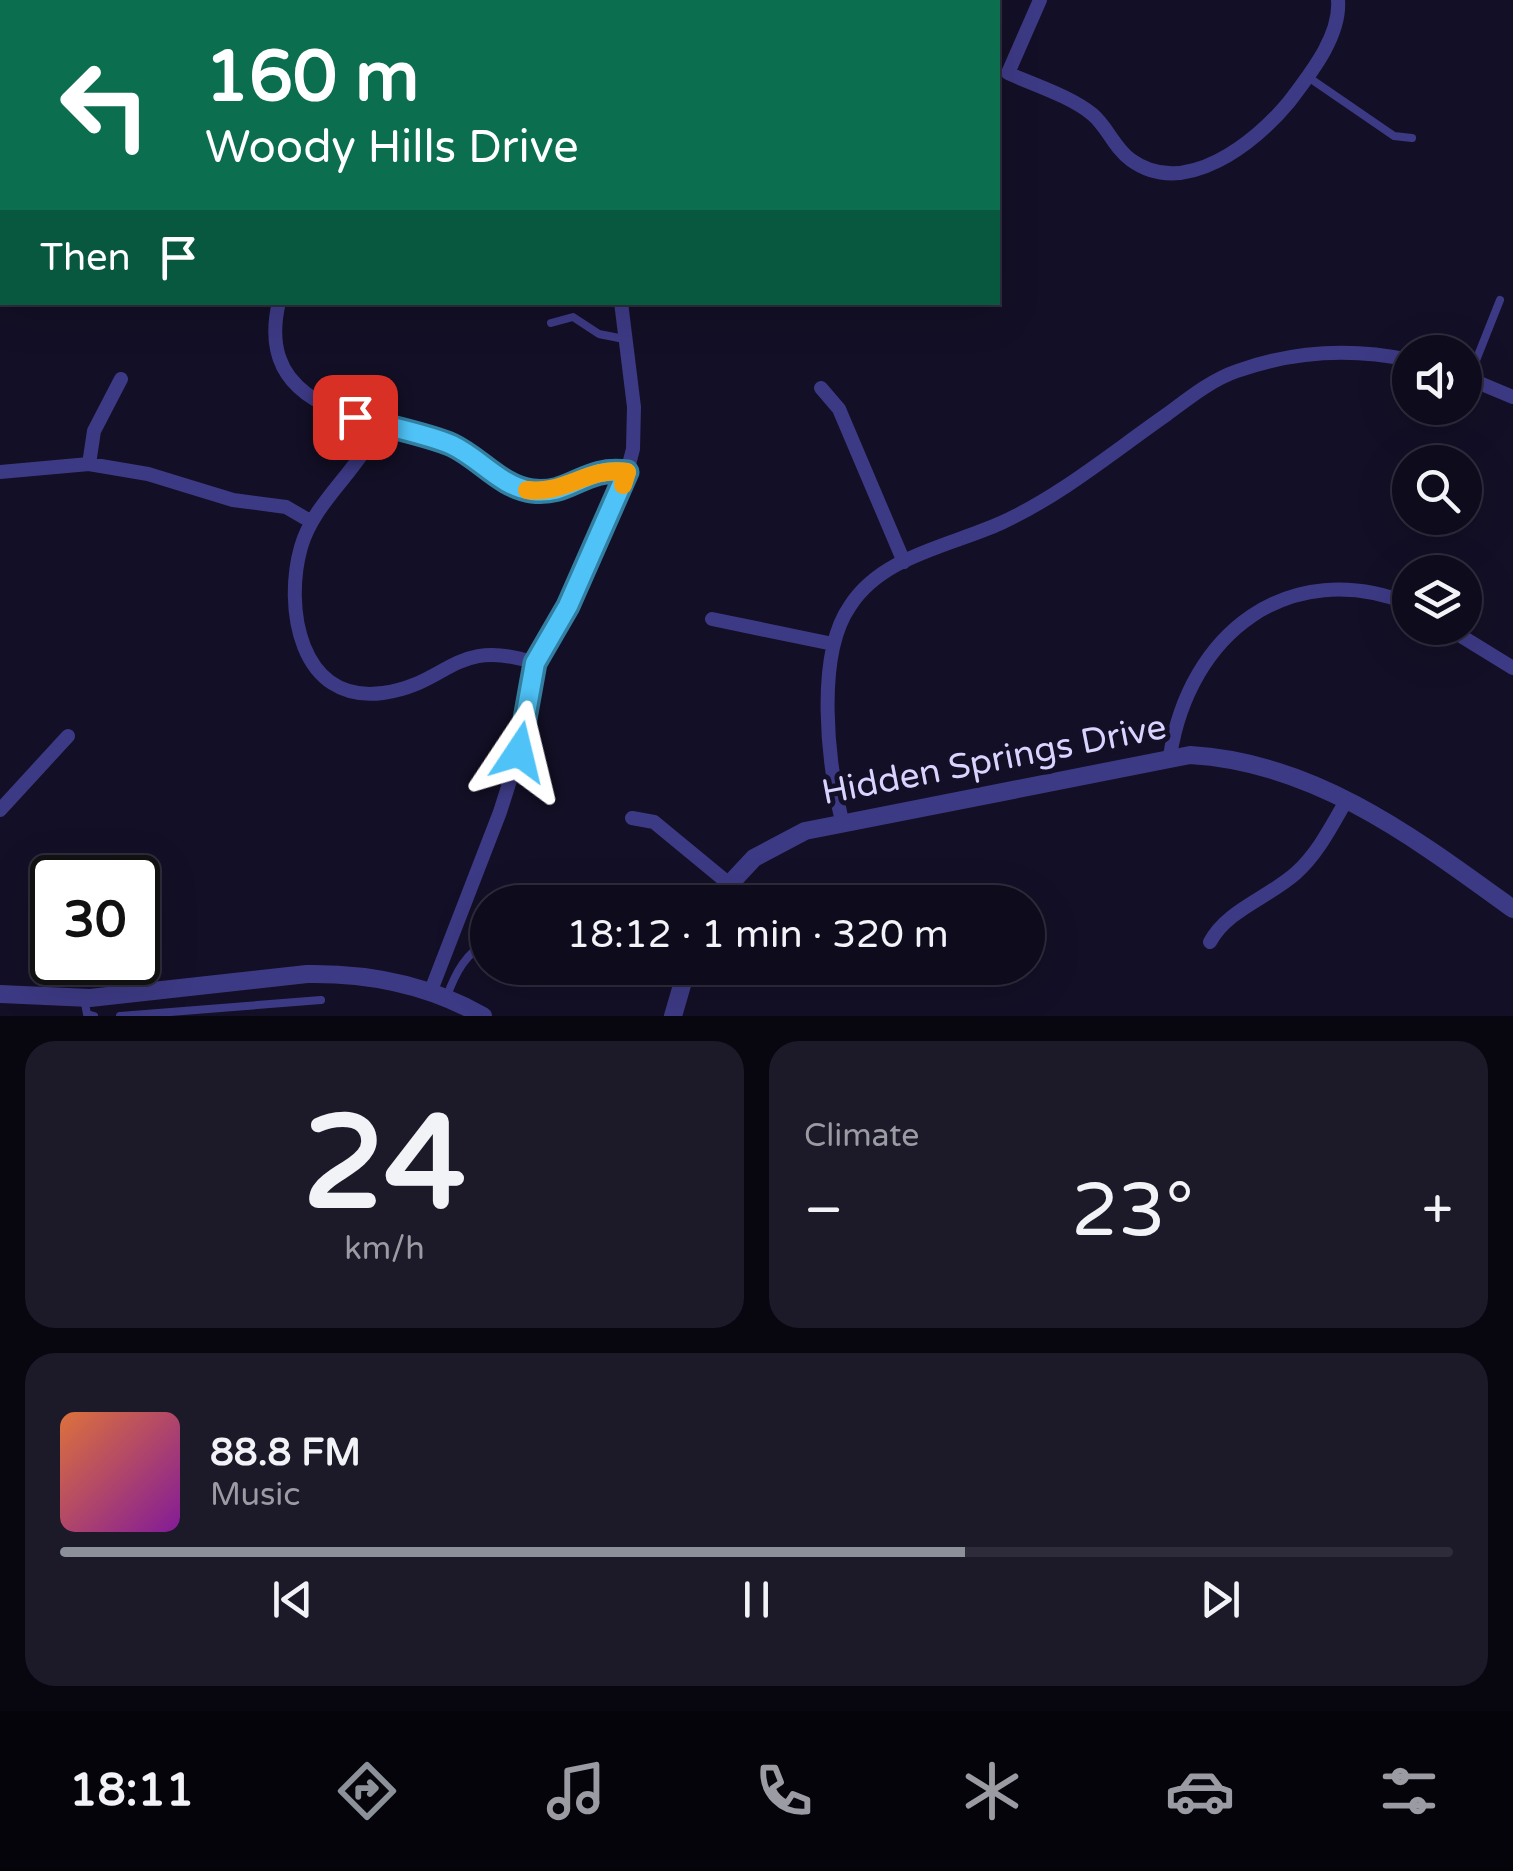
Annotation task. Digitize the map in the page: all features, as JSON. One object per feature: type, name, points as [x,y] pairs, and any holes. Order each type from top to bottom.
[{"type":"street","points":[[1040,0],[1008,73],[1093,114],[1128,158],[1164,174],[1208,166],[1262,134],[1308,77],[1339,15],[1338,0]]},
{"type":"street","points":[[279,305],[277,347],[291,380],[317,402],[378,424],[447,442],[480,459],[504,482],[530,491],[560,490],[591,472],[627,472]]},
{"type":"street","points":[[438,996],[519,752],[535,663],[568,606],[627,472],[633,449],[634,407],[621,305]]},
{"type":"street","points":[[842,822],[829,756],[833,644],[859,593],[904,562],[1002,522],[1052,495],[1227,375],[1279,359],[1322,353],[1392,359]]},
{"type":"street","points":[[90,464],[94,432],[121,379]]},
{"type":"street","points":[[1482,384],[1513,397]]},
{"type":"street","points":[[822,388],[839,408],[904,562]]},
{"type":"street","points":[[378,424],[310,521],[292,589],[293,609],[306,654],[326,676],[345,687],[385,693],[478,654],[509,654],[535,663]]},
{"type":"street","points":[[0,472],[90,464],[148,474],[233,500],[286,508],[310,521]]},
{"type":"street","points":[[1170,756],[1175,726],[1204,666],[1231,631],[1256,612],[1300,592],[1332,588],[1365,590],[1392,598]]},
{"type":"street","points":[[712,619],[833,644]]},
{"type":"street","points":[[1476,645],[1513,668]]},
{"type":"street","points":[[0,810],[68,736]]},
{"type":"street","name":"Hidden Springs Drive","points":[[728,883],[770,847],[805,830],[1170,756],[1229,759],[1269,767],[1346,801],[1418,840],[1513,909]]},
{"type":"street","points":[[1210,942],[1220,923],[1262,900],[1297,872],[1321,845],[1346,801]]},
{"type":"street","points":[[632,818],[654,822],[728,883]]},
{"type":"street","points":[[0,994],[84,998],[307,974],[362,976],[438,996],[483,1016]]},
{"type":"street","points":[[673,1016],[681,985]]},
{"type":"lane","points":[[1308,77],[1394,136],[1412,138]]},
{"type":"lane","points":[[1482,343],[1500,300]]},
{"type":"lane","points":[[551,323],[573,317],[600,334],[624,340]]},
{"type":"lane","points":[[438,996],[470,954]]},
{"type":"lane","points":[[84,998],[86,1014],[94,1016]]},
{"type":"lane","points":[[120,1016],[321,1000]]},
{"type":"slow traffic","points":[[527,490],[560,490],[591,472],[615,470],[627,472],[623,485]]},
{"type":"route","points":[[355,417],[447,442],[480,459],[504,482],[530,491],[560,490],[591,472],[627,472],[588,566],[535,663],[519,752]]}]
